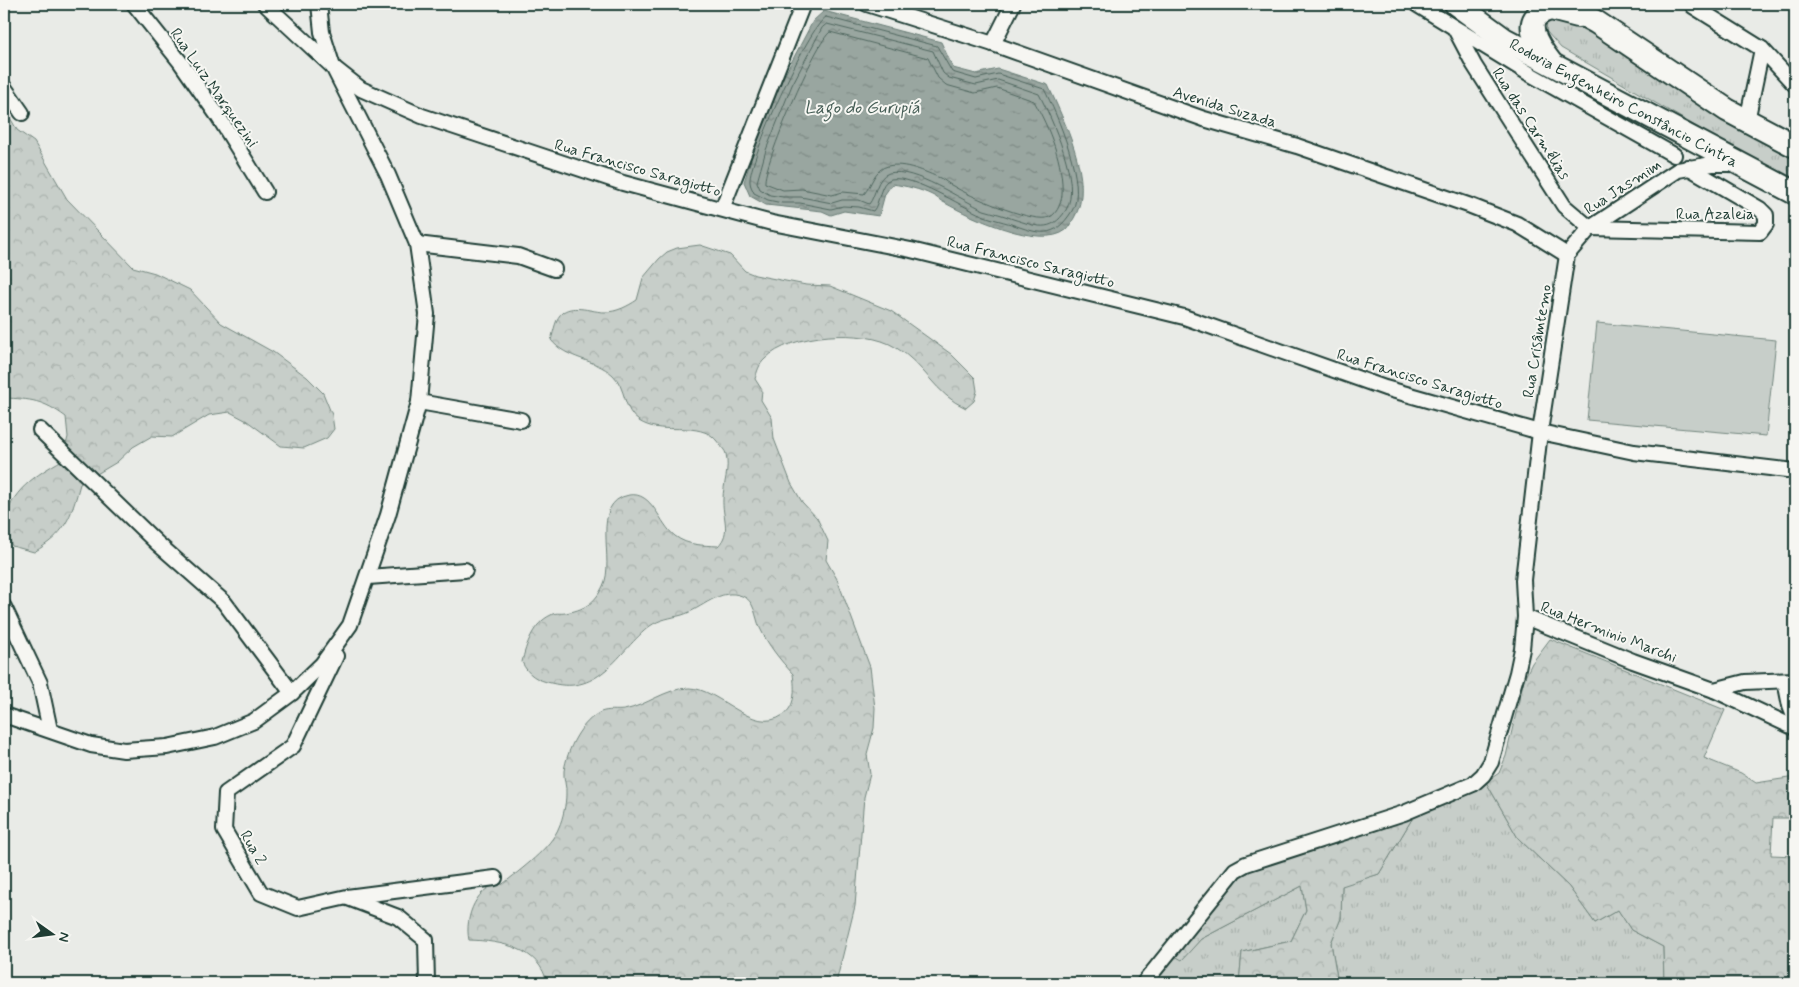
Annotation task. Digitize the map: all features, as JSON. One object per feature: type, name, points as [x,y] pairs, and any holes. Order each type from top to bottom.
[{"type":"main road","name":"Rodovia Engenheiro Constâncio Cintra","points":[[1456,4],[1504,39],[1744,164],[1795,193]]},
{"type":"main road","points":[[1563,4],[1596,22],[1727,110],[1795,146]]},
{"type":"main road","points":[[1555,67],[1532,34],[1534,22],[1538,15],[1544,10],[1556,9],[1596,22]]},
{"type":"street","name":"Rua Luiz Marquezini","points":[[134,4],[182,63],[218,116],[265,192]]},
{"type":"street","name":"Rua Francisco Saragiotto","points":[[265,4],[333,67],[361,89],[422,116],[623,183],[722,208],[772,223],[911,250],[1184,317],[1385,388],[1540,432],[1634,452],[1795,471]]},
{"type":"street","points":[[4,715],[91,745],[124,750],[167,747],[215,737],[254,721],[292,693],[322,664],[350,625],[368,577],[405,458],[419,402],[427,314],[417,244],[388,175],[333,67],[322,32],[319,4]]},
{"type":"street","points":[[722,208],[803,4]]},
{"type":"street","name":"Avenida Suzada","points":[[867,4],[994,44],[1204,119],[1296,146],[1471,206],[1518,224],[1567,255]]},
{"type":"street","points":[[994,44],[1013,4]]},
{"type":"street","points":[[1416,4],[1530,74],[1674,155]]},
{"type":"street","points":[[1693,5],[1762,49],[1795,85]]},
{"type":"street","name":"Rua das Carmélias","points":[[1455,29],[1474,65],[1564,206],[1590,228]]},
{"type":"street","points":[[1747,121],[1762,49]]},
{"type":"street","points":[[4,87],[22,113]]},
{"type":"street","points":[[1647,115],[1666,138],[1683,169],[1712,164],[1744,164]]},
{"type":"street","name":"Rua Azaleia","points":[[1590,228],[1760,232],[1766,224],[1766,215],[1760,209],[1683,169]]},
{"type":"street","name":"Rua Jasmim","points":[[1567,255],[1590,228],[1683,169]]},
{"type":"street","points":[[417,244],[518,256],[554,269]]},
{"type":"street","name":"Rua Crisâmtemo","points":[[1540,432],[1567,255]]},
{"type":"street","points":[[419,402],[521,420]]},
{"type":"street","points":[[40,430],[158,543],[224,602],[292,693]]},
{"type":"street","name":"Rua Herminio Marchi","points":[[1540,432],[1523,580],[1525,617],[1633,661],[1714,690],[1795,728]]},
{"type":"street","points":[[368,577],[465,570]]},
{"type":"street","points":[[4,606],[40,683],[50,730]]},
{"type":"street","points":[[1144,983],[1235,870],[1246,864],[1404,813],[1473,784],[1484,775],[1491,762],[1517,673],[1522,649],[1525,617]]},
{"type":"street","name":"Rua 2","points":[[350,625],[293,746],[226,793],[224,830],[261,893],[298,908],[347,897],[495,878]]},
{"type":"street","points":[[1714,690],[1745,682],[1790,680],[1790,706],[1795,719]]},
{"type":"street","points":[[347,897],[398,917],[426,940],[427,983]]},
{"type":"green space","points":[[1551,19],[1584,26],[1712,112],[1795,160],[1795,184],[1561,48],[1546,31],[1547,22]]},
{"type":"green space","points":[[4,107],[17,130],[34,142],[67,199],[133,267],[155,273],[190,290],[221,323],[273,352],[307,377],[323,393],[332,415],[334,429],[327,438],[304,448],[281,446],[247,421],[230,412],[209,415],[172,437],[152,436],[133,447],[117,462],[80,484],[70,516],[60,532],[45,545],[34,552],[12,546],[6,524],[12,502],[25,485],[43,471],[62,460],[68,437],[66,417],[58,411],[36,402],[4,398]]},
{"type":"green space","points":[[700,245],[730,255],[745,271],[755,275],[806,285],[830,286],[891,311],[951,354],[975,378],[977,391],[974,401],[966,408],[946,395],[905,354],[882,341],[866,337],[828,336],[792,343],[777,350],[765,359],[761,363],[755,379],[762,390],[761,400],[772,418],[774,439],[791,483],[802,502],[817,518],[828,541],[826,560],[837,579],[870,667],[875,708],[874,728],[867,754],[870,774],[864,797],[855,906],[836,983],[547,983],[543,971],[528,954],[494,942],[469,940],[469,922],[474,903],[479,896],[494,885],[503,884],[518,872],[542,851],[555,835],[565,806],[564,774],[568,754],[576,737],[587,722],[601,712],[632,708],[672,691],[689,688],[712,695],[748,716],[760,720],[772,720],[783,715],[790,707],[794,697],[793,674],[767,640],[760,628],[750,601],[734,594],[719,596],[689,612],[662,620],[650,626],[607,669],[583,683],[568,685],[541,680],[530,674],[522,662],[531,635],[539,623],[553,614],[572,612],[583,608],[600,592],[606,575],[607,520],[610,509],[617,500],[629,495],[637,495],[644,498],[650,503],[669,531],[685,542],[718,546],[725,535],[723,499],[727,460],[725,451],[716,440],[701,431],[656,427],[639,421],[630,411],[620,386],[613,375],[598,365],[565,352],[551,340],[556,321],[563,312],[578,308],[600,312],[618,310],[637,300],[643,278],[667,252],[677,248]]},
{"type":"green space","points":[[1597,323],[1776,340],[1766,436],[1587,420]]},
{"type":"green space","points":[[1550,639],[1725,710],[1704,758],[1741,773],[1756,783],[1795,777],[1795,818],[1773,818],[1771,855],[1795,856],[1795,983],[1664,983],[1663,947],[1631,930],[1618,910],[1595,923],[1569,887],[1518,838],[1486,782],[1499,773],[1506,756],[1524,679],[1532,663]]},
{"type":"green space","points":[[1486,782],[1518,838],[1569,887],[1595,923],[1618,910],[1631,930],[1663,947],[1664,983],[1338,983],[1331,943],[1341,918],[1342,885],[1379,874],[1415,814]]},
{"type":"green space","points":[[1415,814],[1379,874],[1342,886],[1341,918],[1331,943],[1338,983],[1239,983],[1242,952],[1291,941],[1306,910],[1302,886],[1201,939],[1182,960],[1175,956],[1234,876],[1247,869]]},
{"type":"green space","points":[[1302,886],[1306,910],[1291,941],[1242,952],[1239,983],[1152,983],[1175,956],[1182,959],[1201,939]]},
{"type":"water","name":"Lago do Gurupiá","points":[[824,11],[941,42],[953,68],[976,74],[998,69],[1048,85],[1069,133],[1079,170],[1080,204],[1066,230],[1055,235],[1023,234],[971,216],[927,193],[892,184],[885,194],[879,216],[844,211],[831,215],[822,211],[766,205],[750,196],[744,182],[755,147],[782,80],[813,21]]}]
